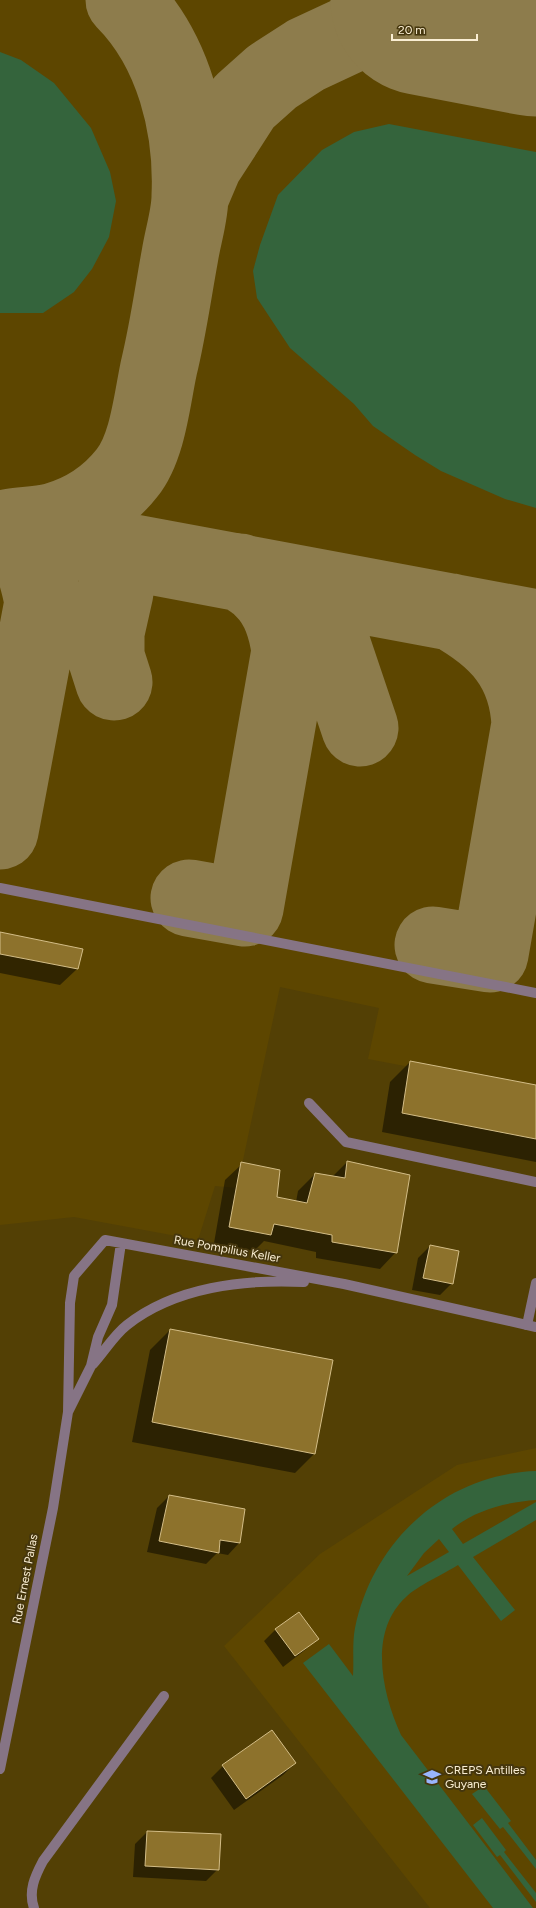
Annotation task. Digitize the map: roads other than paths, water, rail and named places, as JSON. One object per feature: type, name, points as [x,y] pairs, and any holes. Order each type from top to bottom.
[{"type":"street","points":[[0,888],[536,993]]},
{"type":"street","points":[[309,1103],[346,1142],[536,1182]]},
{"type":"street","name":"Rue Pompilius Keller","points":[[105,1240],[344,1284],[532,1326]]},
{"type":"street","name":"Rue Ernest Pallas","points":[[0,1769],[53,1508],[68,1412],[70,1303],[74,1276],[105,1240]]},
{"type":"street","name":"Rue Ernest Pallas","points":[[68,1412],[91,1366],[98,1337],[112,1305],[121,1244]]},
{"type":"street","name":"Rue Pompilius Keller","points":[[91,1366],[126,1326],[150,1309],[175,1297],[222,1286],[282,1281],[344,1284]]},
{"type":"street","points":[[532,1326],[536,1283]]},
{"type":"street","points":[[34,1908],[32,1903],[32,1883],[42,1861],[164,1696]]},
{"type":"place","name":"CREPS Antilles Guyane","points":[[432,1777]]}]
